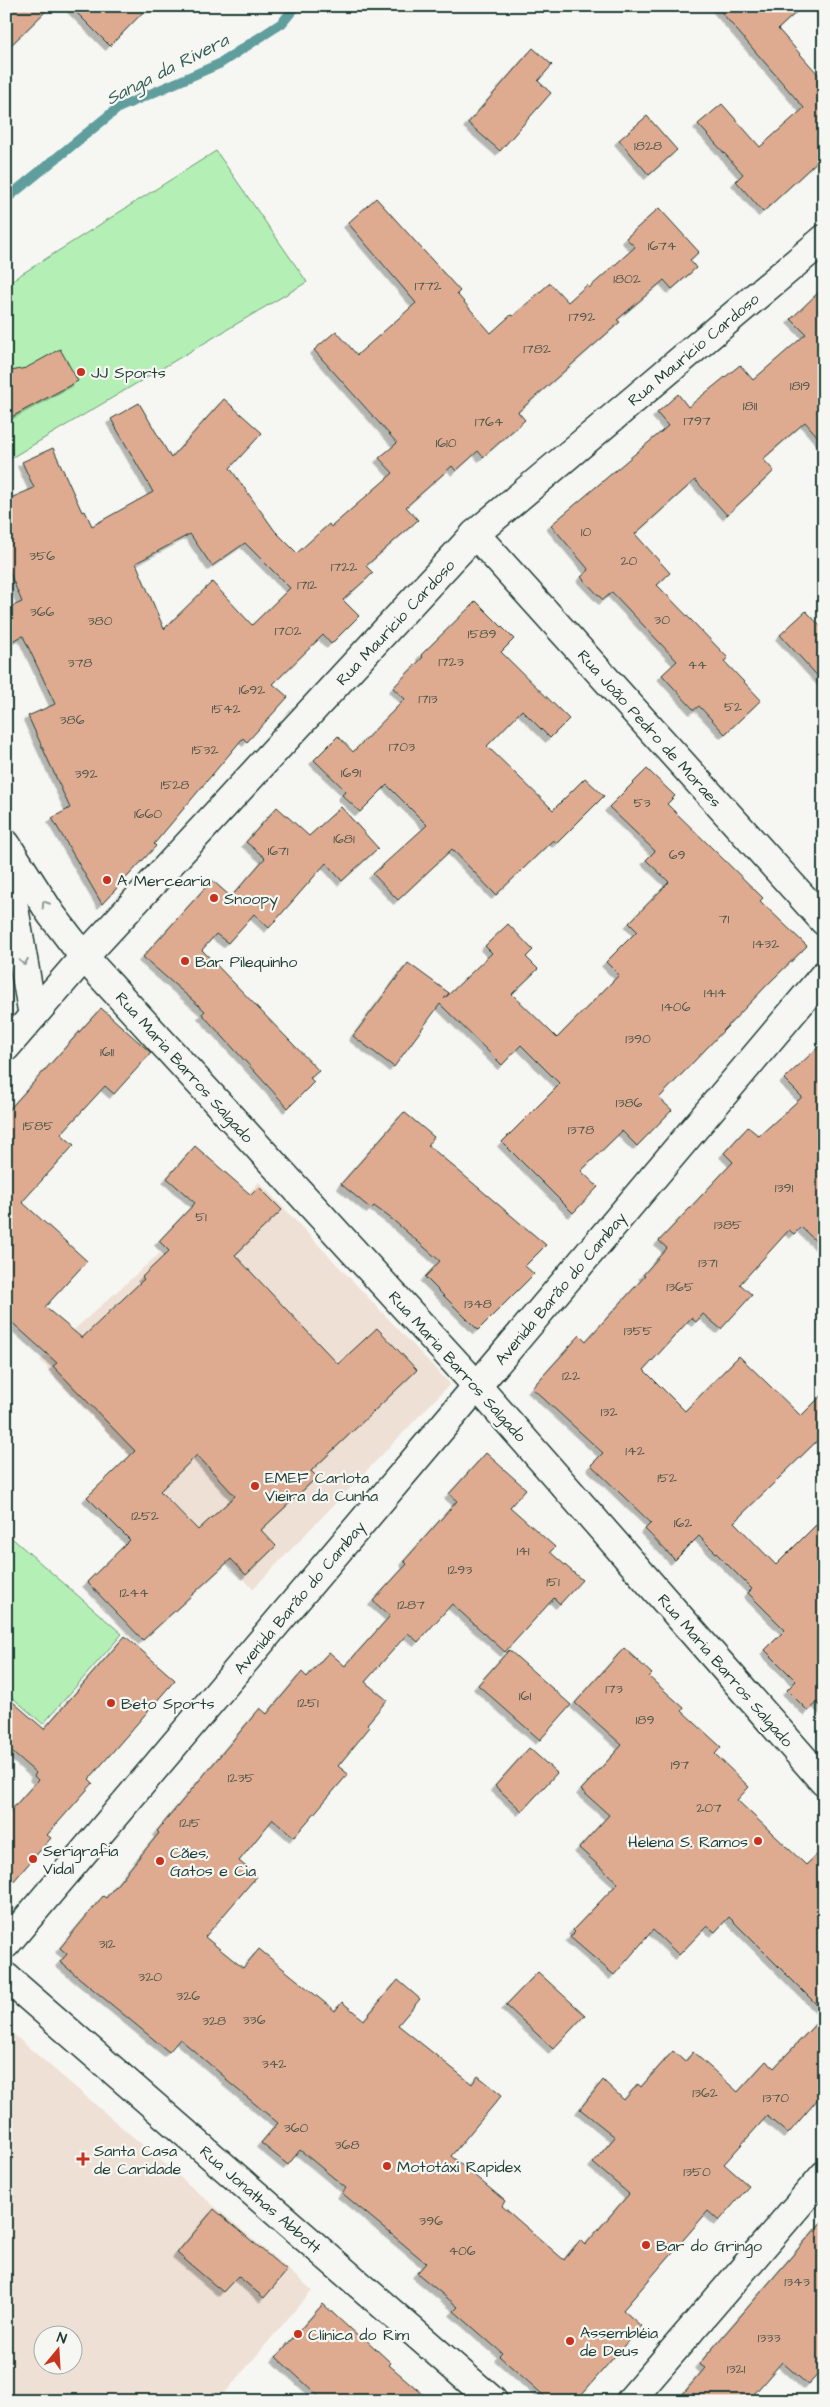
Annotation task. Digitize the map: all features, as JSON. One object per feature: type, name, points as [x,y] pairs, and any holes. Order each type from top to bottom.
[{"type":"street","name":"Rua Maurício Cardoso","points":[[6,1048],[84,957],[476,534],[824,238]]},
{"type":"street","name":"Rua João Pedro de Moraes","points":[[476,534],[824,921]]},
{"type":"street","name":"Rua Maria Barros Salgado","points":[[6,844],[51,914],[84,957],[477,1386],[824,1782]]},
{"type":"street","points":[[6,862],[33,1016]]},
{"type":"street","name":"Avenida Barão do Cambay","points":[[6,1944],[824,975]]},
{"type":"street","name":"Rua Jonathas Abbott","points":[[6,1977],[493,2401]]},
{"type":"street","points":[[630,2401],[824,2174]]},
{"type":"shaded area","name":"EMEF Carlota Vieira da Cunha","points":[[259,1182],[450,1384],[253,1589],[40,1360],[160,1253],[175,1267]]},
{"type":"shaded area","name":"Santa Casa de Caridade","points":[[6,2028],[312,2290],[218,2401],[6,2401]]},
{"type":"green space","name":"JJ Sports","points":[[216,151],[307,282],[6,461],[6,284]]},
{"type":"green space","points":[[6,1533],[122,1634],[43,1724],[6,1692]]},
{"type":"building","points":[[6,6],[51,6],[6,50]]},
{"type":"building","points":[[70,6],[149,6],[110,46]]},
{"type":"building","points":[[716,6],[803,6],[778,29],[824,81],[824,155],[763,212],[736,181],[743,174],[698,124],[722,104],[760,147],[804,108]]},
{"type":"building","points":[[533,48],[552,65],[538,81],[551,93],[500,151],[468,123]]},
{"type":"building","points":[[647,116],[677,150],[649,175],[619,140]]},
{"type":"building","points":[[376,198],[460,291],[457,294],[491,333],[550,283],[568,302],[587,285],[589,288],[635,247],[626,238],[659,208],[699,252],[690,260],[696,268],[672,289],[664,280],[617,320],[620,322],[518,412],[525,420],[483,457],[478,451],[456,471],[452,466],[406,507],[418,520],[366,566],[373,573],[343,600],[359,616],[331,644],[323,635],[273,684],[288,697],[247,742],[243,738],[154,844],[156,846],[102,904],[52,818],[70,808],[28,716],[55,704],[23,636],[12,641],[6,626],[6,609],[22,602],[6,564],[6,500],[34,488],[22,462],[53,448],[82,512],[85,511],[92,526],[153,492],[111,419],[139,403],[171,458],[224,399],[262,433],[230,468],[275,531],[297,553],[329,524],[331,527],[393,473],[379,458],[397,443],[314,350],[336,331],[357,355],[416,303],[348,223]],"holes":[[[190,534],[212,566],[245,543],[290,588],[252,625],[212,582],[164,629],[136,563]]]},
{"type":"building","points":[[824,287],[824,444],[805,422],[763,459],[774,471],[727,515],[695,480],[635,534],[670,573],[657,585],[728,658],[724,661],[761,700],[725,734],[699,706],[694,710],[662,675],[677,661],[612,592],[603,600],[581,577],[589,570],[551,525],[668,426],[657,413],[678,394],[688,407],[740,365],[753,380],[806,334],[791,319]]},
{"type":"building","points":[[60,349],[78,381],[6,420],[6,372],[26,368]]},
{"type":"building","points":[[476,601],[514,639],[501,652],[569,719],[550,738],[522,710],[487,746],[553,810],[585,778],[604,796],[557,843],[553,840],[496,895],[452,849],[398,900],[373,874],[427,825],[387,785],[360,812],[342,795],[346,791],[314,760],[338,736],[353,752],[405,699],[393,688],[423,657],[421,655]]},
{"type":"building","points":[[806,611],[824,630],[824,683],[780,635]]},
{"type":"building","points":[[647,769],[675,796],[667,804],[763,898],[760,901],[807,946],[659,1098],[672,1110],[637,1146],[622,1131],[581,1171],[598,1187],[573,1213],[502,1142],[560,1084],[521,1045],[502,1065],[440,1004],[394,1067],[353,1036],[408,963],[449,993],[444,999],[492,953],[485,946],[508,924],[533,950],[526,957],[538,969],[512,994],[557,1038],[619,975],[606,962],[637,931],[629,923],[669,882],[646,860],[655,851],[609,807]]},
{"type":"building","points":[[277,807],[309,836],[341,807],[378,848],[342,881],[326,863],[269,928],[254,914],[228,943],[216,934],[202,950],[319,1071],[310,1078],[314,1082],[288,1108],[202,1014],[205,1011],[143,957],[212,880],[231,897],[265,858],[246,842]]},
{"type":"building","name":"EMEF Carlota Vieira da Cunha","points":[[101,1008],[151,1053],[114,1094],[105,1086],[61,1134],[74,1145],[22,1202],[87,1261],[45,1307],[82,1338],[144,1279],[142,1277],[169,1251],[159,1241],[195,1203],[167,1178],[195,1146],[251,1195],[259,1187],[282,1210],[235,1255],[338,1364],[377,1328],[417,1370],[311,1471],[317,1477],[261,1530],[276,1546],[246,1575],[231,1559],[143,1640],[87,1582],[130,1540],[87,1497],[135,1451],[53,1366],[57,1363],[6,1317],[6,1113]],"holes":[[[197,1455],[235,1496],[198,1530],[160,1491]]]},
{"type":"building","points":[[824,1042],[824,1249],[801,1227],[794,1234],[789,1230],[740,1284],[752,1295],[721,1329],[703,1314],[696,1322],[691,1318],[644,1370],[685,1411],[739,1356],[801,1416],[824,1393],[824,1434],[734,1522],[776,1565],[824,1517],[824,1710],[817,1703],[808,1711],[787,1690],[796,1681],[765,1650],[785,1630],[748,1593],[752,1589],[699,1536],[675,1560],[645,1529],[651,1523],[591,1465],[603,1453],[532,1388],[580,1335],[586,1341],[645,1276],[643,1275],[667,1248],[659,1241],[733,1162],[724,1153],[748,1127],[759,1136],[802,1097],[784,1079]]},
{"type":"building","points":[[404,1112],[434,1137],[428,1145],[546,1245],[525,1266],[534,1274],[478,1330],[425,1277],[440,1261],[393,1220],[374,1206],[371,1209],[341,1184]]},
{"type":"building","points":[[486,1453],[526,1489],[510,1507],[555,1547],[550,1552],[582,1580],[560,1604],[554,1598],[505,1652],[452,1604],[418,1642],[408,1633],[365,1682],[387,1700],[367,1724],[370,1727],[338,1766],[348,1774],[294,1837],[273,1819],[239,1861],[257,1876],[205,1937],[243,1968],[259,1949],[335,2011],[342,2002],[364,2020],[398,1980],[420,1999],[398,2025],[472,2084],[478,2076],[502,2095],[451,2156],[505,2201],[502,2206],[564,2260],[580,2240],[585,2245],[629,2194],[593,2163],[615,2137],[580,2109],[603,2080],[624,2100],[638,2084],[641,2087],[673,2051],[685,2062],[693,2052],[738,2092],[766,2061],[774,2068],[824,2015],[824,2092],[788,2134],[767,2116],[724,2164],[749,2186],[719,2221],[708,2211],[623,2310],[641,2326],[576,2401],[550,2401],[499,2356],[502,2353],[454,2311],[458,2307],[417,2273],[426,2263],[342,2193],[346,2188],[300,2150],[288,2165],[261,2143],[278,2123],[180,2039],[169,2052],[60,1962],[67,1954],[60,1948],[103,1896],[106,1898],[159,1833],[157,1831],[260,1708],[267,1714],[302,1672],[307,1677],[329,1652],[345,1666],[390,1616],[373,1601],[407,1564],[404,1561],[457,1501],[449,1494]]},
{"type":"building","points":[[125,1636],[175,1680],[89,1779],[93,1783],[47,1835],[51,1838],[6,1890],[6,1816],[38,1780],[34,1776],[36,1773],[6,1747],[6,1696],[44,1729]]},
{"type":"building","points":[[624,1648],[652,1674],[649,1677],[684,1708],[682,1711],[721,1747],[715,1754],[749,1787],[737,1800],[806,1865],[824,1848],[824,2012],[729,1917],[715,1932],[707,1926],[679,1955],[653,1930],[614,1975],[570,1937],[575,1932],[573,1930],[618,1883],[579,1848],[609,1815],[581,1790],[622,1745],[575,1703]]},
{"type":"building","points":[[509,1650],[571,1705],[540,1740],[478,1685]]},
{"type":"building","points":[[529,1748],[557,1773],[522,1811],[495,1786]]},
{"type":"building","points":[[538,1972],[585,2015],[553,2049],[506,2005]]},
{"type":"building","points":[[214,2209],[287,2271],[264,2298],[238,2276],[223,2292],[177,2253]]},
{"type":"building","points":[[824,2219],[824,2368],[808,2385],[782,2362],[748,2401],[677,2401],[705,2368],[699,2364]]},
{"type":"building","points":[[323,2304],[362,2340],[364,2338],[391,2363],[389,2365],[431,2401],[324,2401],[276,2357]]},
{"type":"waterway","name":"Sanga da Rivera","points":[[6,199],[118,108],[219,64],[282,23],[296,6]]},
{"type":"place","name":"JJ Sports","points":[[81,372]]},
{"type":"place","name":"A Mercearia","points":[[107,880]]},
{"type":"place","name":"Snoopy","points":[[214,898]]},
{"type":"place","name":"Bar Pilequinho","points":[[185,961]]},
{"type":"place","name":"EMEF Carlota Vieira da Cunha","points":[[255,1486]]},
{"type":"place","name":"Beto Sports","points":[[111,1703]]},
{"type":"place","name":"Helena S. Ramos","points":[[758,1841]]},
{"type":"place","name":"Serigrafia Vidal","points":[[33,1859]]},
{"type":"place","name":"Cães, Gatos e Cia","points":[[160,1861]]},
{"type":"place","name":"Santa Casa de Caridade","points":[[83,2159]]},
{"type":"place","name":"Mototáxi Rapidex","points":[[387,2166]]},
{"type":"place","name":"Bar do Gringo","points":[[646,2245]]},
{"type":"place","name":"Clínica do Rim","points":[[298,2334]]},
{"type":"place","name":"Assembléia de Deus","points":[[570,2341]]}]
